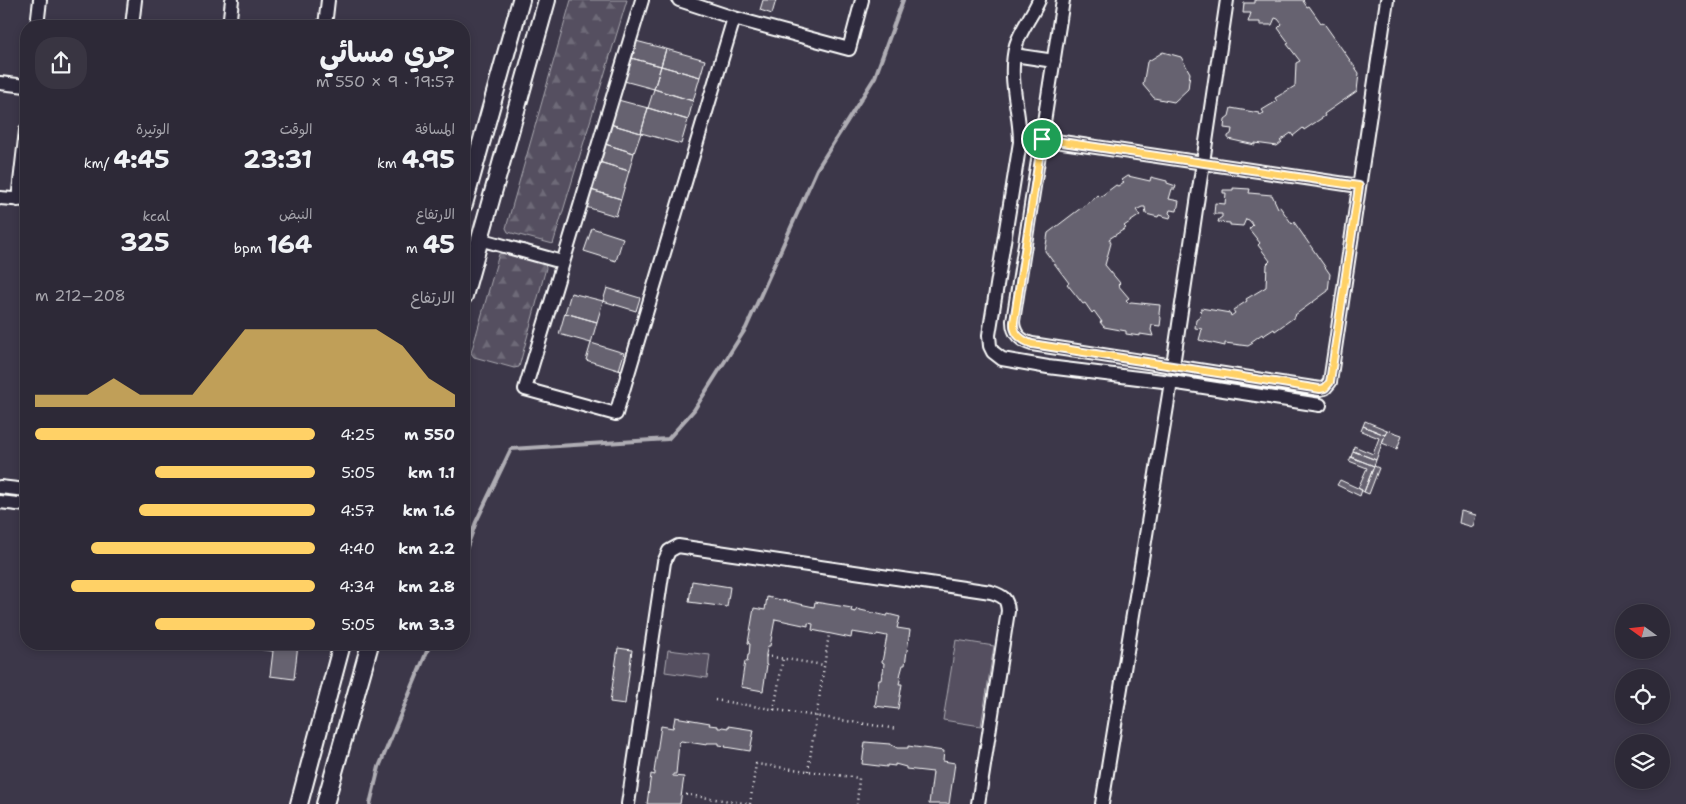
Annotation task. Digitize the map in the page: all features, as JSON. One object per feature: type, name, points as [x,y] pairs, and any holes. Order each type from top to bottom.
[{"type":"main road","points":[[470,183],[521,0]]},
{"type":"main road","points":[[470,273],[547,0]]},
{"type":"main road","points":[[501,72],[524,78]]},
{"type":"main road","points":[[299,804],[340,650]]},
{"type":"main road","points":[[326,804],[368,650]]},
{"type":"street","points":[[38,20],[40,0]]},
{"type":"street","points":[[133,20],[135,0]]},
{"type":"street","points":[[230,20],[232,0]]},
{"type":"street","points":[[326,20],[328,0]]},
{"type":"street","points":[[642,0],[525,389],[616,414],[734,18]]},
{"type":"street","points":[[679,0],[734,18],[849,49],[862,0]]},
{"type":"street","points":[[1039,0],[1020,35],[1014,55],[1012,80],[1019,117],[1020,142],[989,335],[990,346],[997,356],[1008,360],[1320,405]]},
{"type":"street","points":[[1063,0],[1014,330],[1022,340],[1032,344],[1320,389],[1327,386],[1330,382],[1387,0]]},
{"type":"street","points":[[1173,365],[1227,0]]},
{"type":"street","points":[[1014,55],[1054,61]]},
{"type":"street","points":[[0,83],[20,85]]},
{"type":"street","points":[[1042,139],[1359,186]]},
{"type":"street","points":[[0,198],[20,200]]},
{"type":"street","points":[[479,239],[562,262]]},
{"type":"street","points":[[1102,804],[1171,382]]},
{"type":"street","points":[[0,487],[20,489]]},
{"type":"street","points":[[0,502],[20,504]]},
{"type":"street","points":[[628,804],[664,562],[669,551],[678,546],[991,592],[1004,597],[1008,603],[1008,611],[978,804]]},
{"type":"path","points":[[808,771],[828,634]]},
{"type":"path","points":[[766,656],[824,664]]},
{"type":"path","points":[[774,710],[783,658]]},
{"type":"path","points":[[715,700],[897,729]]},
{"type":"path","points":[[682,794],[750,804],[756,764],[859,778],[856,804]]},
{"type":"green space","points":[[571,0],[627,0],[553,244],[508,232],[506,228]]},
{"type":"green space","points":[[503,253],[545,264],[546,268],[519,367],[514,368],[474,357],[471,353],[499,254]]},
{"type":"green space","points":[[956,640],[994,646],[981,726],[943,720]]},
{"type":"green space","points":[[668,650],[710,655],[707,678],[665,672]]},
{"type":"building","points":[[763,0],[776,0],[772,14],[760,10]]},
{"type":"building","points":[[1255,0],[1304,0],[1307,7],[1309,6],[1321,23],[1323,22],[1359,73],[1357,91],[1304,130],[1303,128],[1293,136],[1291,133],[1280,141],[1282,142],[1277,146],[1255,143],[1255,145],[1228,139],[1232,129],[1224,128],[1225,119],[1229,116],[1231,108],[1259,113],[1260,115],[1264,113],[1262,110],[1277,101],[1275,98],[1295,86],[1296,63],[1300,61],[1278,28],[1282,24],[1275,18],[1272,25],[1248,22],[1251,13],[1243,13],[1244,3],[1255,3]]},
{"type":"building","points":[[636,41],[666,49],[661,66],[631,58]]},
{"type":"building","points":[[666,49],[705,60],[700,77],[661,66]]},
{"type":"building","points":[[1163,52],[1181,57],[1190,73],[1188,89],[1174,102],[1154,98],[1143,85],[1147,62]]},
{"type":"building","points":[[631,58],[661,66],[654,89],[624,81]]},
{"type":"building","points":[[661,66],[700,77],[693,101],[654,89]]},
{"type":"building","points":[[654,89],[693,101],[688,120],[648,108]]},
{"type":"building","points":[[618,100],[648,108],[641,133],[610,124]]},
{"type":"building","points":[[648,108],[688,120],[681,144],[641,133]]},
{"type":"building","points":[[610,124],[641,133],[634,153],[605,144]]},
{"type":"building","points":[[605,144],[634,153],[629,171],[599,162]]},
{"type":"building","points":[[599,162],[629,171],[621,199],[591,190]]},
{"type":"building","points":[[1128,176],[1150,181],[1151,177],[1167,181],[1167,183],[1176,186],[1175,189],[1172,189],[1169,199],[1179,201],[1177,211],[1170,210],[1170,218],[1146,214],[1145,207],[1136,210],[1140,215],[1124,226],[1126,228],[1109,239],[1111,243],[1105,265],[1120,283],[1118,285],[1129,298],[1126,300],[1129,303],[1160,305],[1160,326],[1152,325],[1153,336],[1126,334],[1126,331],[1104,327],[1094,311],[1092,313],[1085,303],[1083,304],[1067,284],[1069,283],[1045,251],[1048,233],[1098,195],[1100,197],[1116,185],[1118,186],[1124,182],[1122,180]]},
{"type":"building","points":[[1233,188],[1250,189],[1249,193],[1272,195],[1278,208],[1280,207],[1292,224],[1294,222],[1330,274],[1328,291],[1275,331],[1274,329],[1263,336],[1262,334],[1248,346],[1225,343],[1225,346],[1199,340],[1202,329],[1195,328],[1196,320],[1200,317],[1201,308],[1230,313],[1231,316],[1235,313],[1233,310],[1247,301],[1246,299],[1266,287],[1267,264],[1270,261],[1258,245],[1260,243],[1249,229],[1253,225],[1246,219],[1243,226],[1218,222],[1222,214],[1214,214],[1215,203],[1225,204],[1226,193],[1223,193],[1223,190],[1233,190]]},
{"type":"building","points":[[591,190],[621,199],[616,216],[586,207]]},
{"type":"building","points":[[592,228],[623,238],[616,261],[584,251]]},
{"type":"building","points":[[607,288],[640,298],[636,311],[603,301]]},
{"type":"building","points":[[571,293],[603,301],[597,322],[565,313]]},
{"type":"building","points":[[565,313],[597,322],[591,343],[559,334]]},
{"type":"building","points":[[591,343],[624,353],[619,370],[621,371],[586,360]]},
{"type":"building","points":[[1365,421],[1387,430],[1385,435],[1363,426]]},
{"type":"building","points":[[1363,426],[1385,435],[1376,460],[1353,451],[1354,446],[1373,454],[1379,438],[1361,431]]},
{"type":"building","points":[[1387,430],[1402,435],[1397,449],[1382,443]]},
{"type":"building","points":[[1353,451],[1376,460],[1374,466],[1351,457]]},
{"type":"building","points":[[1351,457],[1374,466],[1364,492],[1358,488],[1367,468],[1349,461]]},
{"type":"building","points":[[1374,466],[1379,468],[1369,494],[1364,492]]},
{"type":"building","points":[[1340,480],[1362,490],[1360,496],[1337,485]]},
{"type":"building","points":[[1461,511],[1476,515],[1473,527],[1459,523]]},
{"type":"building","points":[[692,581],[730,587],[727,607],[689,602]]},
{"type":"building","points":[[767,597],[814,607],[815,602],[852,608],[851,611],[856,612],[856,609],[900,617],[897,628],[910,630],[905,665],[903,665],[900,676],[899,684],[902,684],[898,709],[875,706],[879,680],[881,680],[883,673],[884,663],[882,662],[887,636],[852,632],[851,638],[812,630],[813,624],[808,623],[808,626],[775,619],[770,646],[768,646],[766,654],[767,665],[763,691],[741,687],[745,661],[747,662],[749,655],[750,644],[748,643],[754,608],[765,610]]},
{"type":"building","points":[[618,648],[632,650],[625,704],[610,702]]},
{"type":"building","points":[[265,650],[297,650],[294,679],[270,676],[273,651]]},
{"type":"building","points":[[675,717],[710,723],[709,725],[718,726],[718,728],[728,728],[728,726],[754,730],[750,751],[725,747],[719,745],[719,743],[707,743],[707,745],[681,741],[679,743],[676,774],[673,774],[673,776],[684,777],[680,804],[647,804],[651,774],[655,775],[661,726],[673,728]]},
{"type":"building","points":[[865,742],[890,744],[897,748],[908,748],[908,746],[944,751],[943,761],[955,763],[949,804],[929,804],[933,772],[906,769],[906,767],[895,764],[895,766],[887,765],[887,767],[862,764]]},
{"type":"waterway","points":[[470,538],[511,449],[668,439],[694,410],[746,328],[817,169],[875,77],[903,0]]},
{"type":"waterway","points":[[370,804],[379,767],[428,650]]},
{"type":"route","points":[[1042,139],[1359,186],[1330,382],[1327,386],[1320,389],[1032,344],[1022,340],[1013,326],[1042,139]]}]
